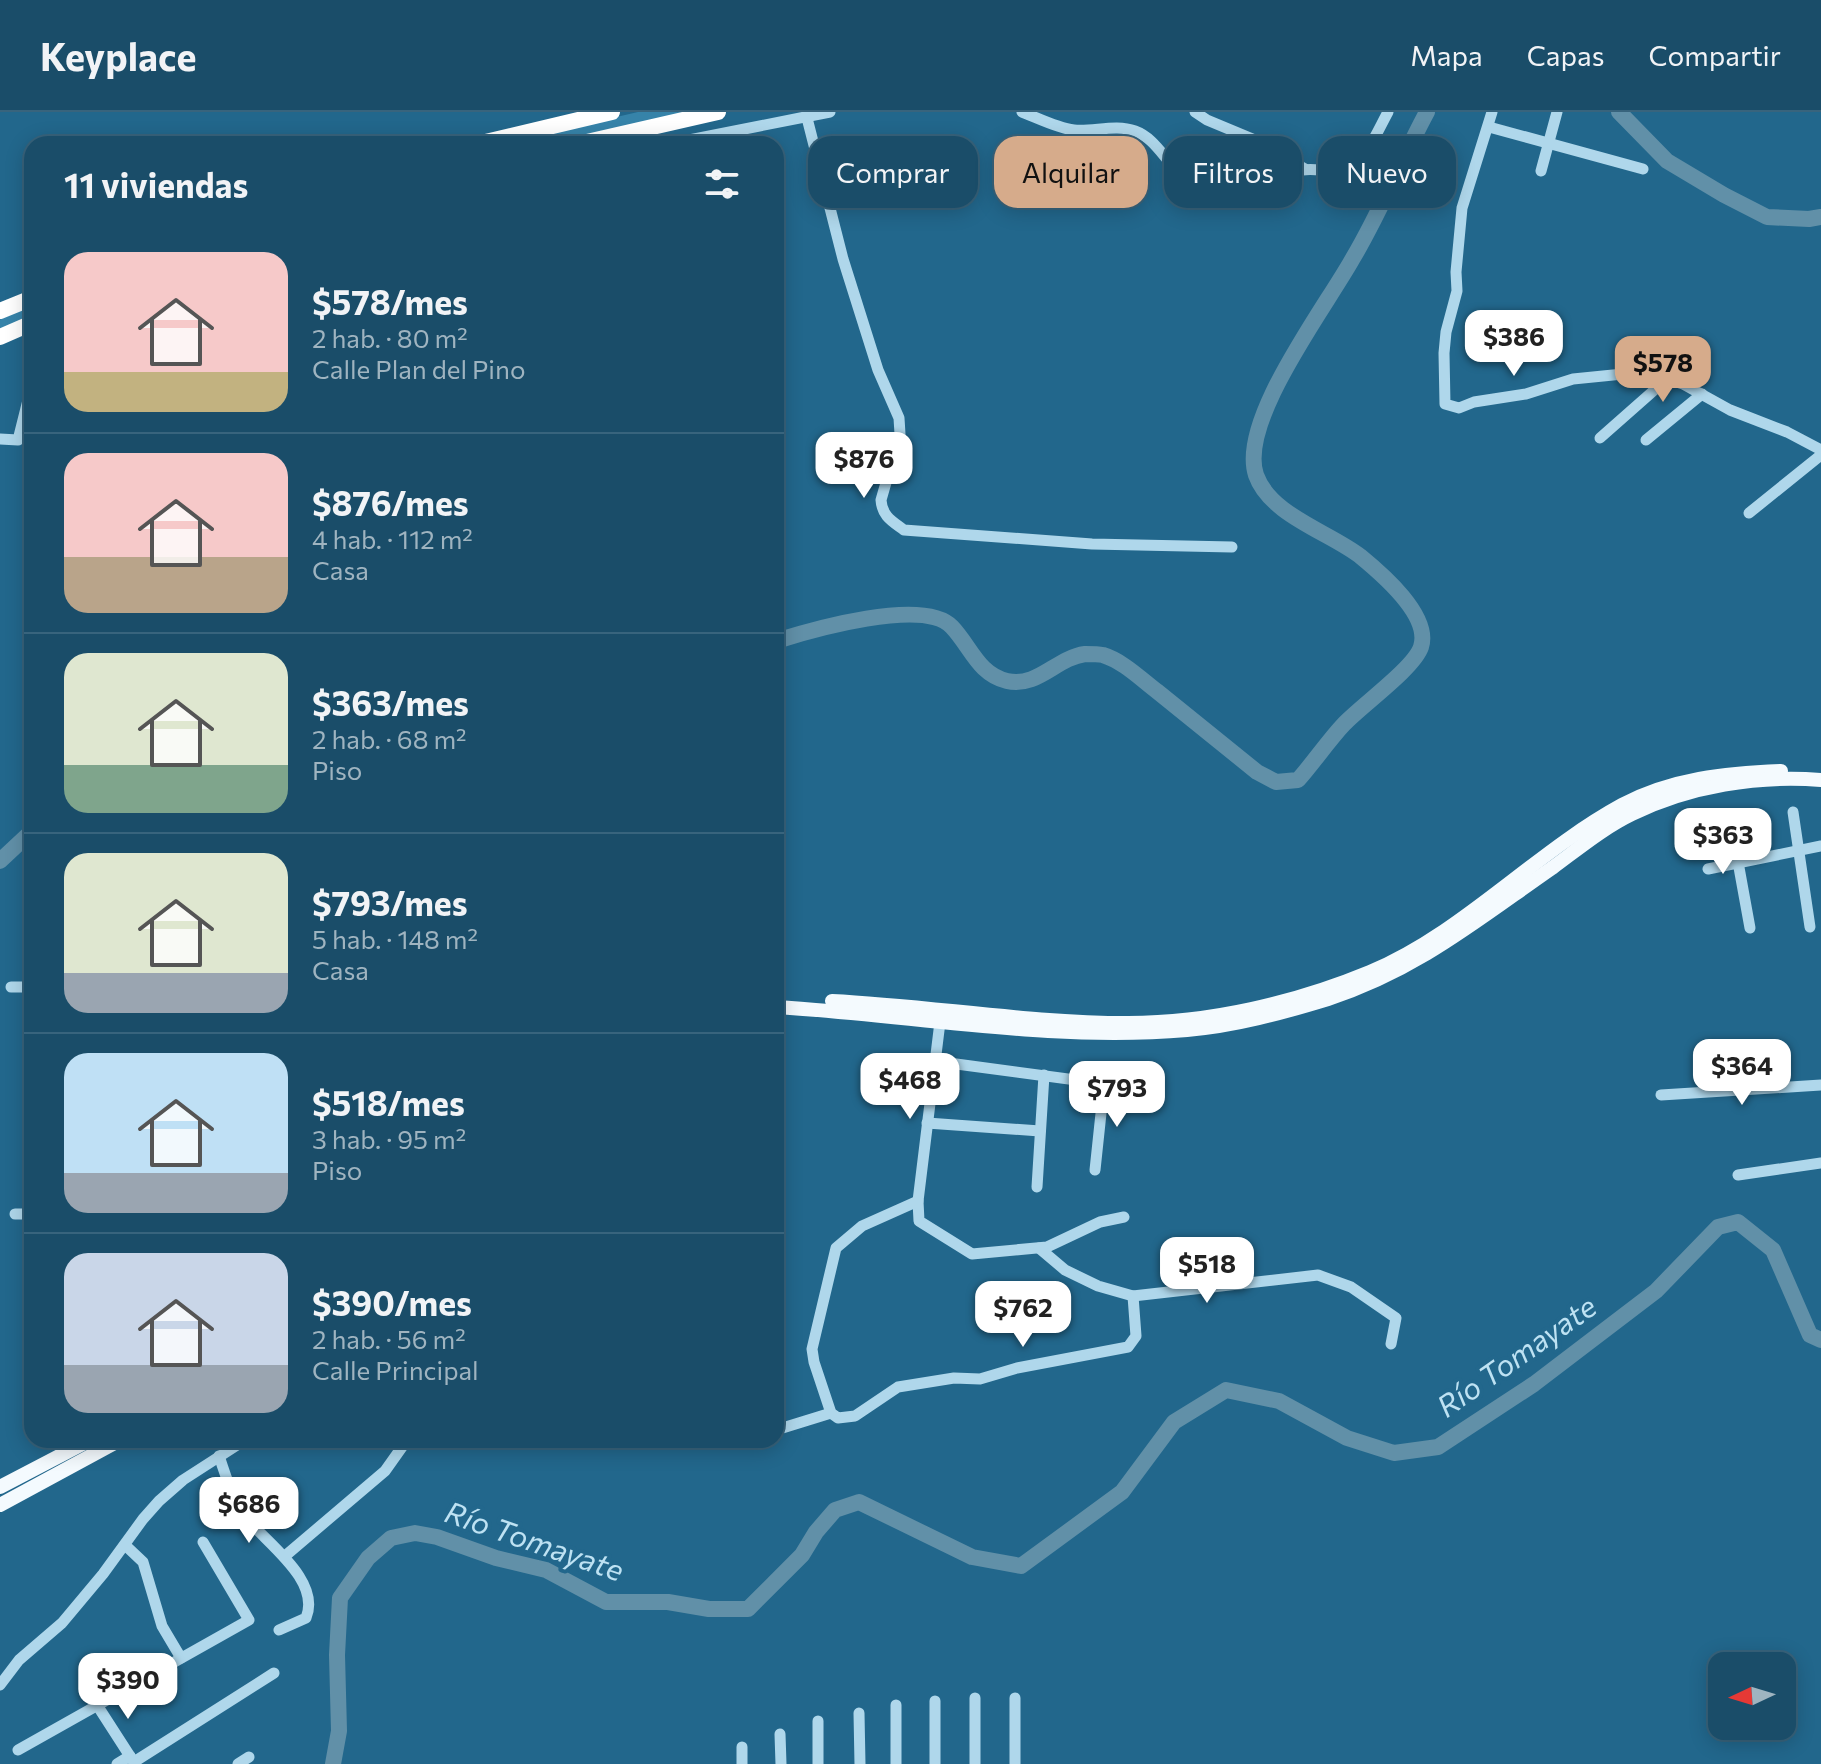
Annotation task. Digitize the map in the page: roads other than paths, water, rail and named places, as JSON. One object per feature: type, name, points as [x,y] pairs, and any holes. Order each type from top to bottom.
[{"type":"highway","points":[[511,136],[612,112]]},
{"type":"highway","points":[[613,136],[718,112]]},
{"type":"highway","points":[[0,311],[24,301]]},
{"type":"highway","points":[[0,337],[24,326]]},
{"type":"main road","points":[[784,998],[1131,1023],[1239,1011],[1329,986],[1393,961],[1444,930],[1593,824],[1642,796],[1720,775],[1821,772]]},
{"type":"main road","points":[[784,1008],[940,1022],[1132,1033],[1211,1027],[1276,1014],[1344,993],[1417,961],[1600,833],[1645,808],[1668,799],[1732,784],[1821,780]]},
{"type":"main road","points":[[0,1487],[75,1448]]},
{"type":"main road","points":[[0,1505],[105,1448]]},
{"type":"street","points":[[711,136],[830,112]]},
{"type":"street","points":[[1022,112],[1071,130],[1127,129],[1138,132],[1149,139],[1179,172],[1191,181],[1205,185],[1251,183],[1306,169],[1347,169],[1356,162],[1388,112]]},
{"type":"street","points":[[1195,112],[1255,140],[1306,169]]},
{"type":"street","points":[[1492,112],[1462,208],[1457,291],[1444,353],[1445,404],[1459,408],[1474,402],[1526,394],[1573,379],[1623,374],[1668,378],[1730,410],[1787,432],[1821,452],[1749,513]]},
{"type":"street","points":[[1541,171],[1557,112]]},
{"type":"street","points":[[807,118],[843,259],[878,370],[899,418],[900,434],[881,500],[881,510],[889,520],[904,530],[1092,544],[1232,547]]},
{"type":"street","points":[[1489,127],[1643,169]]},
{"type":"street","points":[[1600,438],[1668,378]]},
{"type":"street","points":[[1646,440],[1702,394]]},
{"type":"street","points":[[0,439],[18,440],[24,416]]},
{"type":"street","points":[[1793,812],[1810,927]]},
{"type":"street","points":[[1730,818],[1750,928]]},
{"type":"street","points":[[1708,869],[1821,846]]},
{"type":"street","points":[[11,987],[24,987]]},
{"type":"street","points":[[940,1022],[918,1201],[919,1221],[972,1254],[1047,1247],[1100,1222],[1124,1217]]},
{"type":"street","points":[[934,1061],[1158,1091]]},
{"type":"street","points":[[1037,1187],[1044,1075]]},
{"type":"street","points":[[1095,1170],[1104,1085]]},
{"type":"street","points":[[1661,1095],[1821,1085]]},
{"type":"street","points":[[927,1123],[1040,1131]]},
{"type":"street","points":[[1738,1175],[1821,1163]]},
{"type":"street","points":[[918,1201],[862,1226],[836,1248],[812,1349],[831,1413],[838,1418],[855,1416],[898,1387],[954,1378],[980,1379],[1017,1368],[1128,1347],[1136,1336],[1133,1296]]},
{"type":"street","points":[[15,1214],[24,1214]]},
{"type":"street","points":[[1039,1248],[1065,1270],[1098,1286],[1133,1296],[1318,1275],[1351,1287],[1396,1318],[1391,1344]]},
{"type":"street","points":[[784,1428],[831,1413]]},
{"type":"street","points":[[0,1685],[19,1660],[62,1623],[159,1501],[183,1480],[232,1448]]},
{"type":"street","points":[[285,1556],[385,1471],[401,1448]]},
{"type":"street","points":[[219,1456],[244,1515],[285,1556],[306,1591],[309,1610],[306,1618],[279,1630]]},
{"type":"street","points":[[18,1750],[249,1620],[203,1542]]},
{"type":"street","points":[[125,1545],[143,1562],[162,1626],[181,1658]]},
{"type":"street","points":[[117,1764],[133,1761],[274,1673]]},
{"type":"street","points":[[975,1698],[975,1764]]},
{"type":"street","points":[[1015,1698],[1015,1764]]},
{"type":"street","points":[[935,1701],[935,1764]]},
{"type":"street","points":[[97,1705],[133,1761]]},
{"type":"street","points":[[896,1705],[896,1764]]},
{"type":"street","points":[[859,1713],[860,1764]]},
{"type":"street","points":[[818,1721],[818,1764]]},
{"type":"street","points":[[780,1734],[781,1764]]},
{"type":"street","points":[[742,1747],[742,1764]]},
{"type":"waterway","points":[[784,639],[867,619],[918,615],[938,619],[952,627],[989,672],[1007,681],[1018,682],[1038,677],[1075,657],[1103,655],[1132,671],[1257,772],[1276,782],[1298,780],[1344,724],[1409,665],[1421,647],[1422,635],[1412,609],[1380,573],[1347,547],[1302,522],[1274,501],[1256,475],[1254,452],[1260,425],[1272,396],[1363,240],[1427,112]]},
{"type":"waterway","points":[[1619,112],[1667,161],[1724,195],[1767,217],[1821,217]]},
{"type":"waterway","points":[[0,861],[24,838]]},
{"type":"waterway","name":"Río Tomayate","points":[[333,1764],[339,1731],[337,1655],[340,1598],[368,1558],[391,1538],[415,1533],[437,1537],[496,1558],[546,1570],[606,1602],[668,1602],[709,1609],[748,1609],[802,1555],[835,1510],[859,1502],[972,1557],[1021,1566],[1122,1492],[1174,1422],[1226,1390],[1279,1401],[1347,1438],[1394,1453],[1438,1447],[1534,1384],[1656,1291],[1718,1227],[1738,1222],[1773,1250],[1810,1335],[1821,1340]]}]
